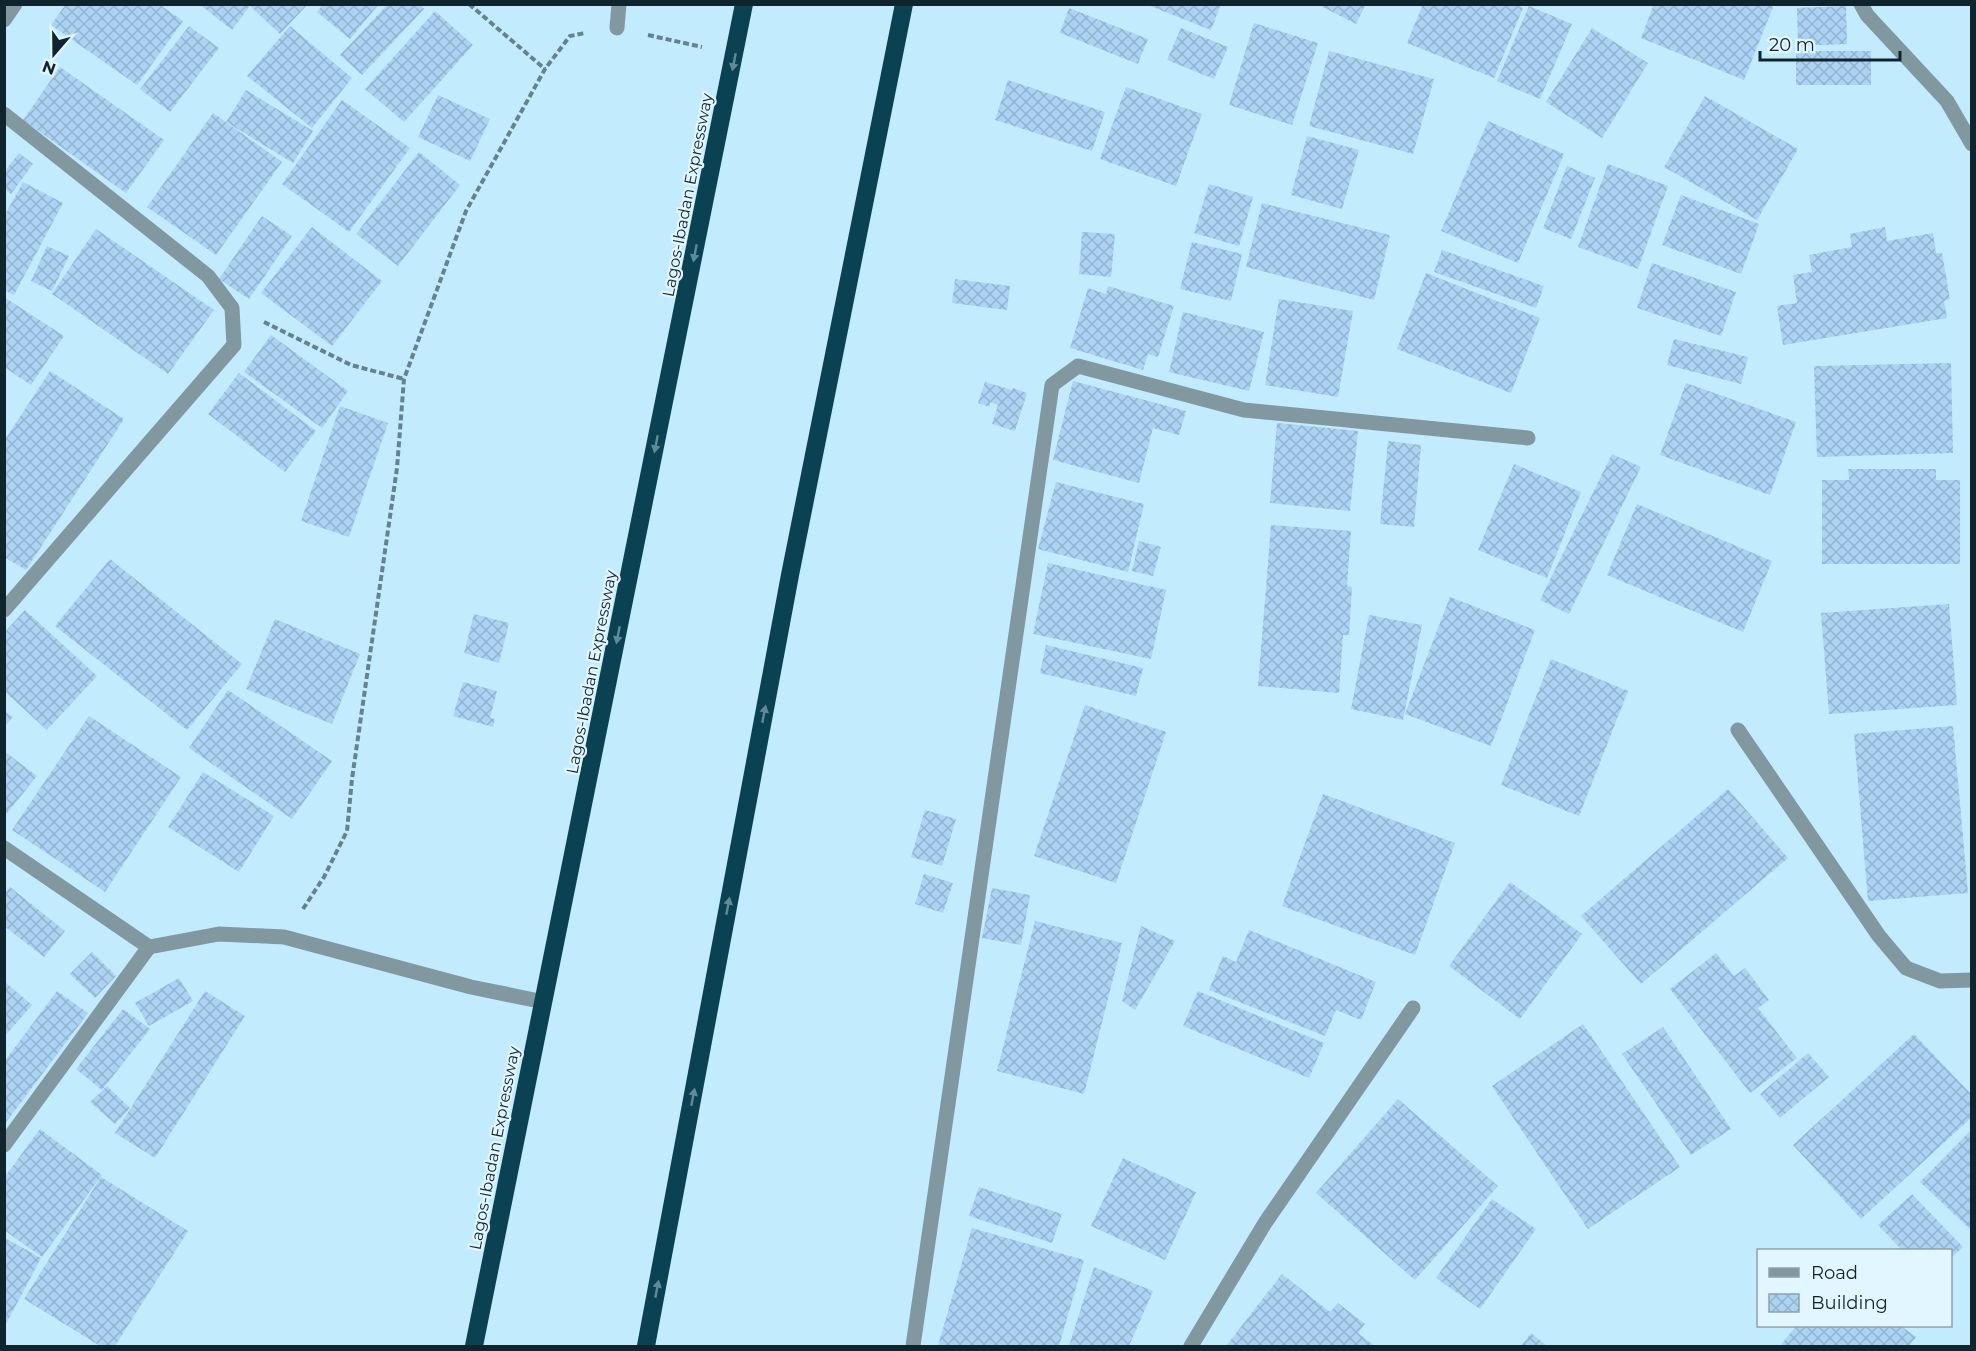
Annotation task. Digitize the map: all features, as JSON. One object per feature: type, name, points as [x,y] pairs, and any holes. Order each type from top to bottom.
[{"type":"highway","name":"Lagos-Ibadan Expressway","points":[[474,1347],[744,4]]},
{"type":"highway","points":[[646,1347],[790,575],[904,4]]},
{"type":"street","points":[[5,19],[15,4]]},
{"type":"street","points":[[617,28],[619,4]]},
{"type":"street","points":[[1861,4],[1867,15],[1947,101],[1971,144]]},
{"type":"street","points":[[4,114],[208,276],[232,308],[234,345],[4,610]]},
{"type":"street","points":[[914,1347],[1052,386],[1078,366],[1244,410],[1528,438]]},
{"type":"street","points":[[1738,730],[1879,936],[1906,968],[1940,981],[1971,980]]},
{"type":"street","points":[[4,848],[149,947]]},
{"type":"street","points":[[4,1145],[149,947],[219,934],[284,937],[471,987],[544,1002]]},
{"type":"street","points":[[1191,1347],[1265,1223],[1413,1008]]},
{"type":"path","points":[[469,4],[545,69]]},
{"type":"path","points":[[284,937],[324,878],[347,831],[352,779],[397,468],[404,379],[466,211],[545,69],[570,36],[617,28],[735,54]]},
{"type":"path","points":[[232,308],[300,338],[351,365],[404,379]]},
{"type":"building","points":[[66,4],[159,4],[183,21],[137,85],[51,25]]},
{"type":"building","points":[[199,4],[246,4],[249,7],[232,30]]},
{"type":"building","points":[[248,4],[308,4],[280,34]]},
{"type":"building","points":[[323,4],[379,4],[350,39],[317,12]]},
{"type":"building","points":[[388,4],[420,4],[424,9],[362,75],[340,55]]},
{"type":"building","points":[[1145,4],[1221,4],[1211,30]]},
{"type":"building","points":[[1317,4],[1366,4],[1356,24]]},
{"type":"building","points":[[1423,4],[1514,4],[1523,8],[1494,78],[1407,43]]},
{"type":"building","points":[[1654,4],[1767,4],[1773,7],[1744,80],[1641,38]]},
{"type":"building","points":[[1529,6],[1572,24],[1540,99],[1497,81]]},
{"type":"building","points":[[1846,6],[1847,44],[1798,46],[1797,8]]},
{"type":"building","points":[[1069,8],[1148,39],[1138,64],[1060,33]]},
{"type":"building","points":[[435,11],[473,45],[404,122],[365,89]]},
{"type":"building","points":[[1254,23],[1318,43],[1292,125],[1229,105]]},
{"type":"building","points":[[189,26],[219,48],[170,112],[140,89]]},
{"type":"building","points":[[290,26],[352,78],[312,128],[247,76]]},
{"type":"building","points":[[1181,28],[1228,47],[1214,79],[1167,60]]},
{"type":"building","points":[[1592,28],[1648,63],[1602,138],[1546,102]]},
{"type":"building","points":[[1329,51],[1434,79],[1413,154],[1309,126]]},
{"type":"building","points":[[1796,51],[1871,51],[1871,85],[1796,85]]},
{"type":"building","points":[[60,67],[164,140],[126,193],[23,120]]},
{"type":"building","points":[[1008,80],[1105,112],[1092,151],[995,120]]},
{"type":"building","points":[[1126,87],[1202,114],[1176,186],[1100,159]]},
{"type":"building","points":[[246,90],[313,131],[293,163],[226,122]]},
{"type":"building","points":[[438,95],[490,119],[470,161],[418,137]]},
{"type":"building","points":[[1705,96],[1798,149],[1757,220],[1664,167]]},
{"type":"building","points":[[342,100],[410,148],[349,232],[282,184]]},
{"type":"building","points":[[213,113],[282,162],[216,255],[147,207]]},
{"type":"building","points":[[1488,121],[1564,154],[1518,263],[1441,231]]},
{"type":"building","points":[[1307,136],[1359,150],[1342,209],[1291,195]]},
{"type":"building","points":[[419,152],[460,185],[398,266],[356,234]]},
{"type":"building","points":[[19,153],[33,164],[11,194],[4,189],[4,172]]},
{"type":"building","points":[[1608,164],[1668,186],[1638,269],[1578,247]]},
{"type":"building","points":[[1567,166],[1595,178],[1571,239],[1543,228]]},
{"type":"building","points":[[23,182],[63,203],[14,295],[4,290],[4,217]]},
{"type":"building","points":[[1209,184],[1253,197],[1239,246],[1194,233]]},
{"type":"building","points":[[1681,195],[1759,224],[1741,274],[1662,245]]},
{"type":"building","points":[[1262,203],[1390,235],[1374,300],[1246,267]]},
{"type":"building","points":[[262,216],[292,236],[249,299],[219,279]]},
{"type":"building","points":[[312,227],[382,281],[332,346],[261,293]]},
{"type":"building","points":[[1885,227],[1887,241],[1933,233],[1936,253],[1942,253],[1950,299],[1944,301],[1947,318],[1783,345],[1777,306],[1797,303],[1793,275],[1812,272],[1809,255],[1852,247],[1850,234]]},
{"type":"building","points":[[96,229],[214,310],[168,374],[52,294]]},
{"type":"building","points":[[1082,232],[1115,234],[1111,277],[1079,274]]},
{"type":"building","points":[[1192,242],[1242,254],[1231,301],[1180,289]]},
{"type":"building","points":[[47,246],[69,256],[52,291],[31,281]]},
{"type":"building","points":[[1442,250],[1544,286],[1536,308],[1434,272]]},
{"type":"building","points":[[1652,263],[1736,292],[1721,336],[1637,308]]},
{"type":"building","points":[[1426,273],[1540,318],[1511,393],[1397,349]]},
{"type":"building","points":[[955,279],[1010,286],[1007,310],[952,303]]},
{"type":"building","points":[[1108,286],[1174,306],[1158,357],[1148,354],[1143,370],[1070,348],[1088,288],[1106,294]]},
{"type":"building","points":[[4,297],[64,336],[31,385],[4,367]]},
{"type":"building","points":[[1279,299],[1353,311],[1338,397],[1265,385]]},
{"type":"building","points":[[1183,312],[1264,332],[1249,391],[1169,372]]},
{"type":"building","points":[[271,335],[348,391],[322,428],[244,372]]},
{"type":"building","points":[[1674,339],[1748,357],[1741,384],[1667,365]]},
{"type":"building","points":[[1951,363],[1953,453],[1817,457],[1814,366]]},
{"type":"building","points":[[50,371],[124,419],[26,570],[4,557],[4,441]]},
{"type":"building","points":[[239,373],[316,431],[285,472],[208,414]]},
{"type":"building","points":[[1073,381],[1186,411],[1179,435],[1153,428],[1139,483],[1053,460]]},
{"type":"building","points":[[985,382],[1027,393],[1015,431],[992,424],[998,405],[990,402],[990,407],[978,403]]},
{"type":"building","points":[[1686,383],[1796,422],[1770,495],[1660,455]]},
{"type":"building","points":[[340,406],[388,423],[349,537],[301,521]]},
{"type":"building","points":[[1277,423],[1358,431],[1350,511],[1270,503]]},
{"type":"building","points":[[1388,441],[1421,445],[1414,527],[1380,524]]},
{"type":"building","points":[[1612,454],[1641,467],[1569,614],[1540,600]]},
{"type":"building","points":[[1514,464],[1581,492],[1547,578],[1478,550]]},
{"type":"building","points":[[1848,469],[1936,469],[1936,480],[1960,480],[1960,564],[1822,564],[1822,480],[1849,480]]},
{"type":"building","points":[[1056,482],[1144,504],[1128,572],[1038,549]]},
{"type":"building","points":[[1637,504],[1772,561],[1743,632],[1607,575]]},
{"type":"building","points":[[1271,525],[1351,531],[1347,586],[1352,587],[1349,635],[1343,635],[1339,693],[1258,686]]},
{"type":"building","points":[[1139,541],[1161,547],[1153,576],[1132,571]]},
{"type":"building","points":[[110,559],[242,664],[187,730],[55,626]]},
{"type":"building","points":[[1048,563],[1166,590],[1151,659],[1033,634]]},
{"type":"building","points":[[1450,597],[1535,630],[1491,746],[1405,714]]},
{"type":"building","points":[[1949,604],[1957,705],[1829,714],[1821,613]]},
{"type":"building","points":[[25,610],[97,676],[47,730],[4,691],[4,633]]},
{"type":"building","points":[[474,614],[509,623],[499,663],[464,653]]},
{"type":"building","points":[[1369,615],[1422,625],[1403,720],[1351,709]]},
{"type":"building","points":[[275,619],[360,654],[332,724],[246,689]]},
{"type":"building","points":[[1046,645],[1143,668],[1136,696],[1040,673]]},
{"type":"building","points":[[1551,659],[1628,691],[1579,816],[1501,785]]},
{"type":"building","points":[[463,682],[497,691],[490,718],[495,719],[493,727],[453,716]]},
{"type":"building","points":[[228,690],[332,761],[292,819],[189,748]]},
{"type":"building","points":[[1085,705],[1166,732],[1116,883],[1034,856]]},
{"type":"building","points":[[4,711],[13,717],[4,727]]},
{"type":"building","points":[[89,716],[181,777],[105,892],[12,830]]},
{"type":"building","points":[[1953,726],[1968,893],[1868,901],[1854,734]]},
{"type":"building","points":[[4,751],[37,776],[4,817]]},
{"type":"building","points":[[203,772],[274,816],[239,872],[168,827]]},
{"type":"building","points":[[1728,789],[1788,858],[1641,984],[1581,916]]},
{"type":"building","points":[[1323,794],[1455,843],[1415,955],[1282,906]]},
{"type":"building","points":[[925,810],[956,819],[942,866],[911,857]]},
{"type":"building","points":[[924,874],[953,883],[943,913],[915,904]]},
{"type":"building","points":[[1510,882],[1582,934],[1520,1019],[1449,966]]},
{"type":"building","points":[[10,887],[65,931],[44,957],[4,926],[4,894]]},
{"type":"building","points":[[992,888],[1030,895],[1021,945],[982,938]]},
{"type":"building","points":[[1035,921],[1122,943],[1084,1094],[997,1071]]},
{"type":"building","points":[[1141,926],[1175,941],[1135,1010],[1122,1001]]},
{"type":"building","points":[[1249,930],[1376,982],[1361,1020],[1336,1010],[1325,1036],[1209,990],[1223,956],[1236,962]]},
{"type":"building","points":[[92,952],[116,976],[95,998],[70,974]]},
{"type":"building","points":[[1716,953],[1734,976],[1745,968],[1769,1000],[1758,1008],[1797,1058],[1750,1093],[1670,989]]},
{"type":"building","points":[[179,978],[193,1001],[149,1026],[135,1003]]},
{"type":"building","points":[[4,981],[32,1005],[4,1037]]},
{"type":"building","points":[[57,991],[88,1013],[4,1125],[4,1062]]},
{"type":"building","points":[[205,991],[245,1016],[155,1158],[115,1133]]},
{"type":"building","points":[[1198,991],[1324,1043],[1309,1078],[1183,1026]]},
{"type":"building","points":[[123,1009],[150,1029],[102,1090],[76,1069]]},
{"type":"building","points":[[1583,1024],[1680,1167],[1588,1229],[1492,1086]]},
{"type":"building","points":[[1663,1027],[1731,1129],[1691,1155],[1622,1054]]},
{"type":"building","points":[[1914,1034],[1972,1095],[1972,1117],[1861,1219],[1793,1145]]},
{"type":"building","points":[[1808,1053],[1829,1077],[1780,1118],[1760,1094]]},
{"type":"building","points":[[107,1086],[130,1108],[115,1124],[90,1102]]},
{"type":"building","points":[[1398,1099],[1498,1186],[1415,1280],[1316,1193]]},
{"type":"building","points":[[40,1129],[102,1175],[42,1257],[4,1230],[4,1178]]},
{"type":"building","points":[[1972,1129],[1972,1231],[1920,1182]]},
{"type":"building","points":[[1123,1158],[1196,1192],[1165,1260],[1091,1226]]},
{"type":"building","points":[[101,1177],[188,1231],[115,1346],[100,1346],[24,1299]]},
{"type":"building","points":[[979,1187],[1062,1214],[1052,1243],[969,1216]]},
{"type":"building","points":[[1912,1194],[1963,1247],[1952,1257],[1952,1249],[1901,1249],[1878,1225]]},
{"type":"building","points":[[1492,1199],[1536,1229],[1480,1309],[1436,1278]]},
{"type":"building","points":[[972,1228],[1084,1260],[1059,1346],[938,1346]]},
{"type":"building","points":[[5,1238],[41,1258],[5,1326]]},
{"type":"building","points":[[1094,1267],[1153,1291],[1129,1346],[1069,1346]]},
{"type":"building","points":[[1282,1274],[1330,1312],[1338,1303],[1365,1324],[1358,1333],[1375,1346],[1226,1346]]},
{"type":"building","points":[[1795,1327],[1902,1327],[1916,1337],[1909,1346],[1780,1346]]},
{"type":"building","points":[[1531,1333],[1547,1346],[1521,1346]]}]
